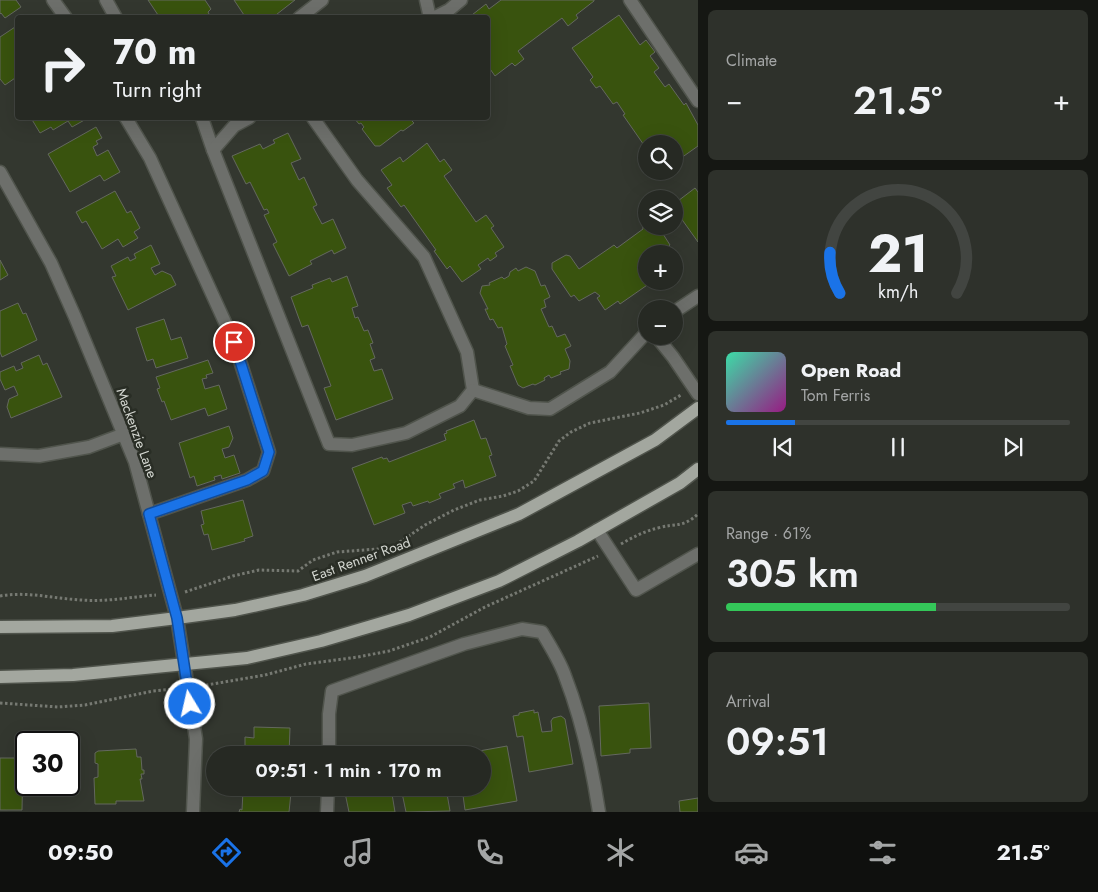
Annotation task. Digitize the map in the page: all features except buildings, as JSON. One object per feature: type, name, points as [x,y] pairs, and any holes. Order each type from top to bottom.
[{"type":"main road","name":"East Renner Road","points":[[0,627],[112,626],[235,610],[303,595],[365,576],[519,514],[655,440],[698,408]]},
{"type":"main road","points":[[0,677],[73,675],[184,666],[247,658],[321,641],[409,615],[499,581],[597,530],[680,483],[698,469]]},
{"type":"street","points":[[53,0],[64,15]]},
{"type":"street","points":[[106,0],[114,15]]},
{"type":"street","points":[[303,15],[322,0]]},
{"type":"street","points":[[426,0],[431,15]]},
{"type":"street","points":[[438,15],[461,0]]},
{"type":"street","points":[[630,0],[698,101]]},
{"type":"street","points":[[127,120],[150,158],[234,342],[269,452],[263,471],[247,480],[149,514]]},
{"type":"street","points":[[203,120],[329,444],[352,445],[406,434],[460,406],[473,390],[467,352],[424,257],[357,180],[314,120]]},
{"type":"street","points":[[214,150],[234,126],[245,120]]},
{"type":"street","name":"Mackenzie Lane","points":[[0,172],[51,263],[135,462],[177,618],[196,739],[193,812]]},
{"type":"street","points":[[683,306],[698,296]]},
{"type":"street","points":[[473,390],[529,408],[550,409],[610,372],[638,342]]},
{"type":"street","points":[[663,345],[696,391]]},
{"type":"street","points":[[0,454],[39,456],[89,447],[124,434]]},
{"type":"street","points":[[597,530],[636,590],[698,554]]},
{"type":"street","points":[[329,746],[329,714],[332,691],[464,644],[522,629],[542,632],[565,675],[578,713],[592,768],[599,812]]},
{"type":"street","points":[[327,812],[328,796]]},
{"type":"path","points":[[0,596],[48,596],[103,601],[170,594],[191,591],[233,576],[259,570],[298,571],[313,560],[337,552],[391,548],[425,525],[454,510],[480,500],[518,491],[534,482],[558,441],[571,432],[590,423],[640,413],[696,391]]},
{"type":"route","points":[[190,704],[177,618],[149,514],[247,480],[263,471],[269,452],[234,342]]}]
